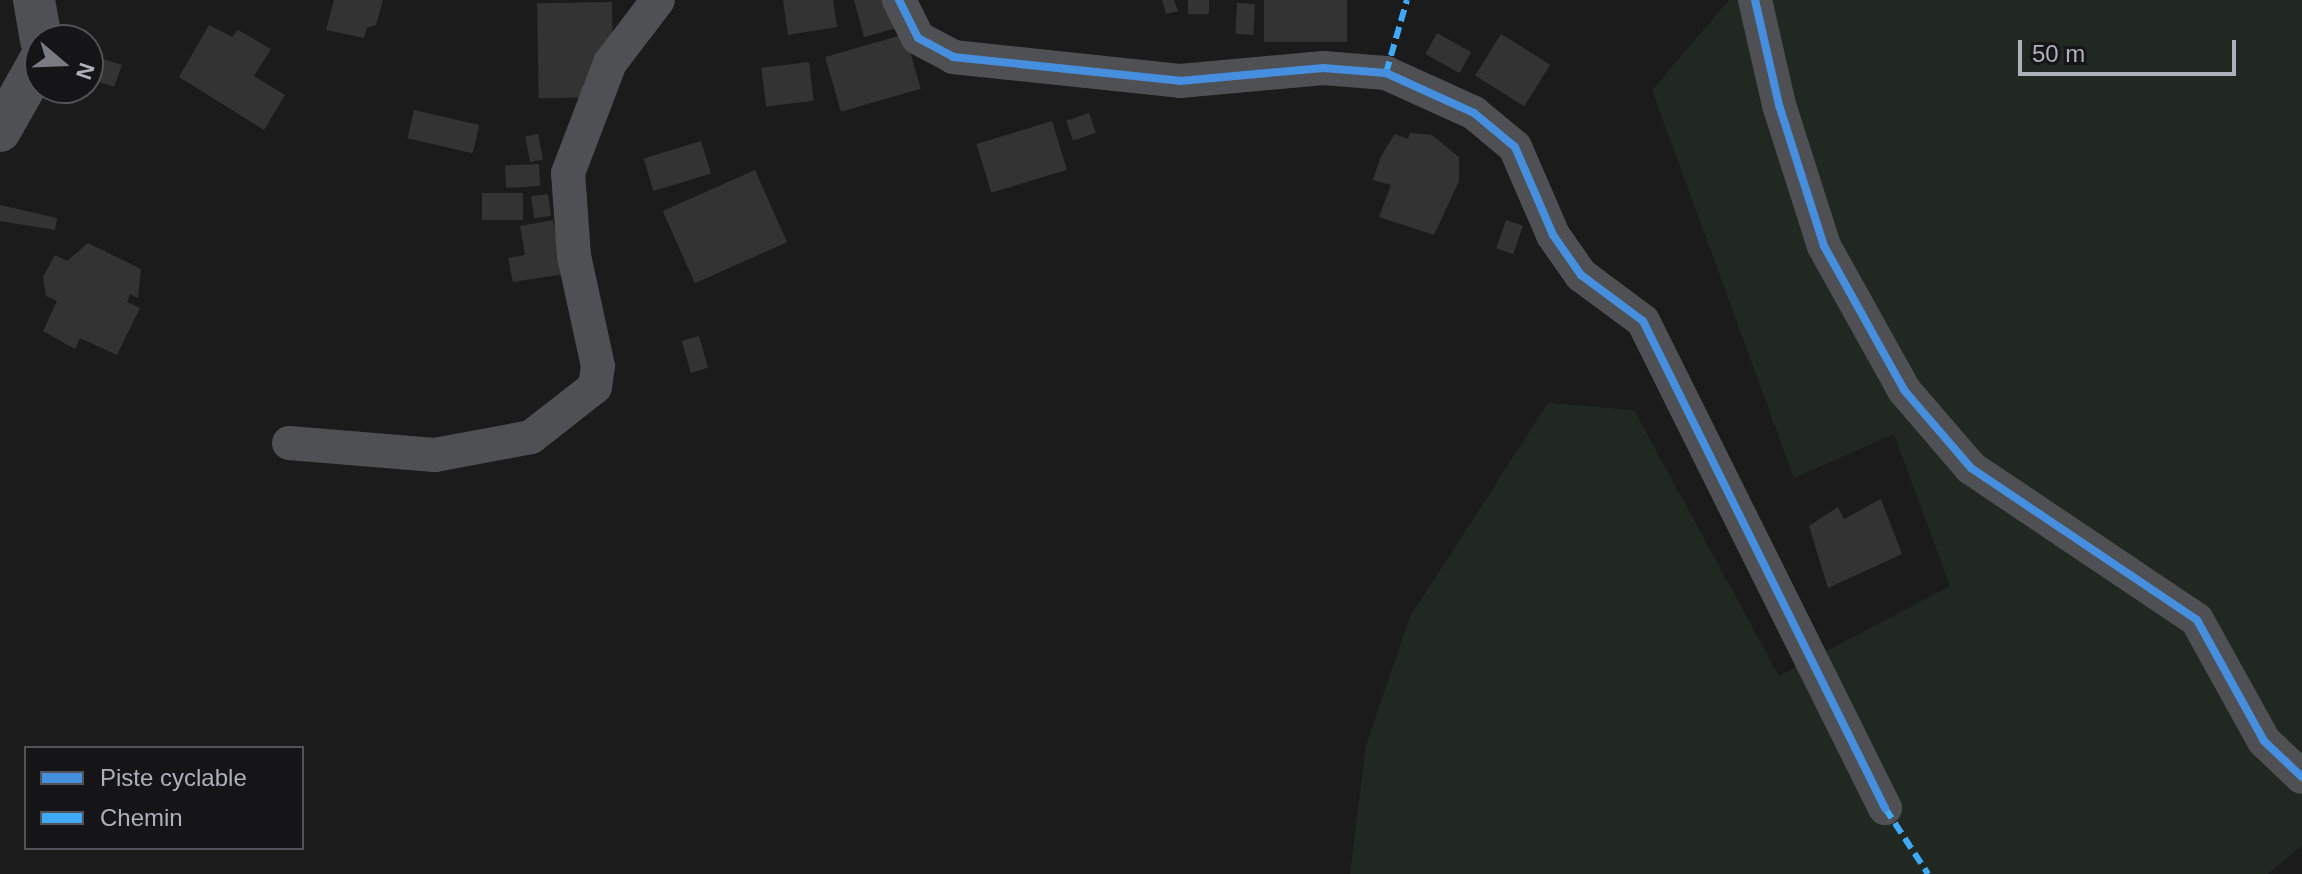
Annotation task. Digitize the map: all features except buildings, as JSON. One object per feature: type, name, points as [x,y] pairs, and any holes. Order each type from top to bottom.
[{"type":"street","points":[[34,0],[38,24]]},
{"type":"street","points":[[289,443],[435,455],[531,437],[595,387],[598,366],[574,256],[568,173],[610,63],[658,0]]},
{"type":"street","points":[[899,0],[918,38],[953,57],[1180,81],[1323,68],[1386,73],[1474,113],[1515,147],[1553,235],[1581,275],[1643,321],[1885,808]]},
{"type":"street","points":[[1755,0],[1779,105],[1824,246],[1904,390],[1971,468],[2197,620],[2264,741],[2302,777]]},
{"type":"street","points":[[0,131],[24,88]]},
{"type":"shaded area","points":[[1729,0],[2302,0],[2302,846],[2267,874],[1350,874],[1366,745],[1410,617],[1548,403],[1634,410],[1779,676],[1950,586],[1894,434],[1794,478],[1652,90]]},
{"type":"marked path","points":[[1386,73],[1407,0]]},
{"type":"marked path","points":[[1885,808],[1928,874]]},
{"type":"cycle path","points":[[899,0],[918,38],[953,57],[1180,81],[1323,68],[1386,73],[1474,113],[1515,147],[1553,235],[1581,275],[1643,321],[1885,808]]},
{"type":"cycle path","points":[[1755,0],[1779,105],[1824,246],[1904,390],[1971,468],[2197,620],[2264,741],[2302,777]]}]
